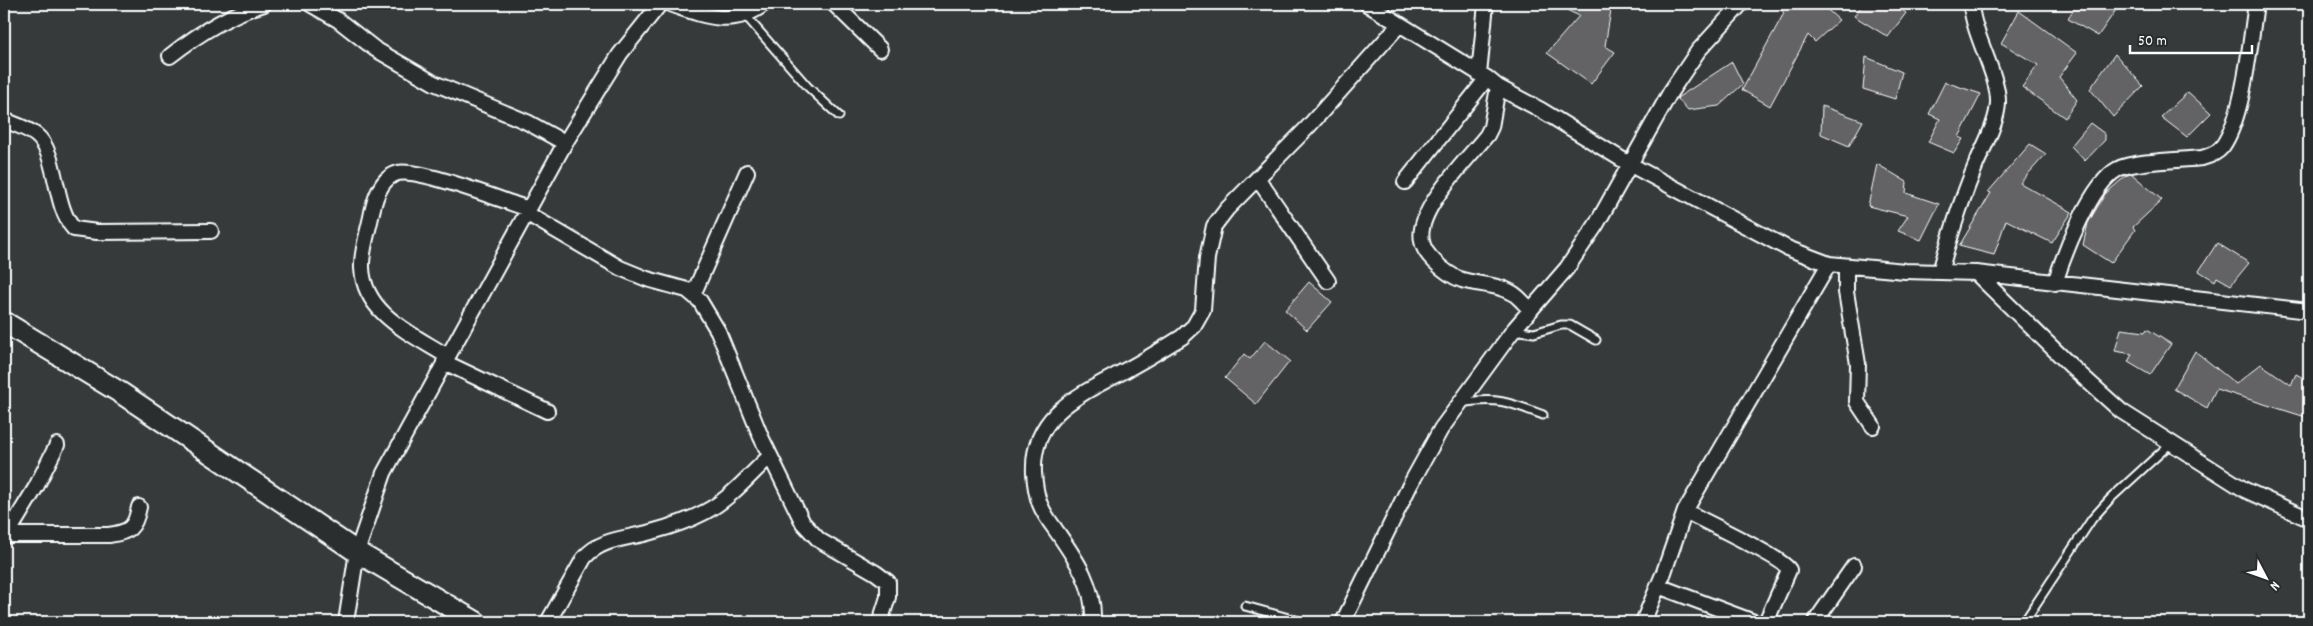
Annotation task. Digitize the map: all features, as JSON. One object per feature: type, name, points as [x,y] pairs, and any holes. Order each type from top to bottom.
[{"type":"main road","points":[[4,322],[121,393],[357,552],[476,622]]},
{"type":"street","points":[[170,56],[208,29],[233,16],[264,4]]},
{"type":"street","points":[[310,4],[338,20],[375,49],[434,83],[527,122],[565,142]]},
{"type":"street","points":[[346,622],[357,552],[384,473],[565,142],[620,54],[660,4]]},
{"type":"street","points":[[670,4],[714,17],[736,18],[764,4]]},
{"type":"street","points":[[834,4],[880,49]]},
{"type":"street","points":[[1367,4],[1498,87],[1541,110],[1631,165],[1787,248],[1829,264],[1976,273],[2309,311]]},
{"type":"street","points":[[1405,182],[1483,76],[1486,4]]},
{"type":"street","points":[[1343,622],[1410,485],[1441,430],[1513,330],[1567,268],[1631,165],[1671,91],[1698,51],[1741,4]]},
{"type":"street","points":[[1940,272],[1954,221],[1994,120],[1998,101],[1996,86],[1976,30],[1971,4]]},
{"type":"street","points":[[2055,283],[2067,247],[2081,220],[2111,173],[2126,166],[2202,158],[2212,155],[2221,148],[2235,124],[2256,4]]},
{"type":"street","points":[[1093,622],[1094,612],[1087,579],[1040,509],[1034,462],[1038,441],[1051,418],[1069,401],[1182,337],[1194,326],[1203,310],[1207,258],[1214,226],[1227,209],[1308,128],[1399,25]]},
{"type":"street","points":[[1498,87],[1491,127],[1487,135],[1439,194],[1422,228],[1422,242],[1430,257],[1444,272],[1462,280],[1503,289],[1514,294],[1531,310]]},
{"type":"street","points":[[4,120],[28,130],[42,142],[64,213],[74,229],[97,232],[211,231]]},
{"type":"street","points":[[693,295],[747,172]]},
{"type":"street","points":[[546,411],[445,359],[374,305],[364,289],[361,266],[374,202],[384,182],[398,173],[421,174],[528,211],[620,268],[647,279],[686,290],[700,301],[718,331],[770,456],[803,522],[819,540],[888,582],[888,597],[880,622]]},
{"type":"street","points":[[1258,180],[1328,281]]},
{"type":"street","points":[[1643,622],[1685,510],[1829,264]]},
{"type":"street","points":[[1846,266],[1846,292],[1858,364],[1857,402],[1873,426]]},
{"type":"street","points":[[1976,273],[2071,366],[2121,411],[2170,444],[2246,490],[2309,519]]},
{"type":"street","points":[[5,536],[36,487],[57,445]]},
{"type":"street","points":[[548,622],[590,550],[603,543],[679,523],[707,511],[730,494],[770,456]]},
{"type":"street","points":[[5,536],[108,535],[125,532],[132,527],[139,507]]},
{"type":"street","points":[[1685,510],[1788,566],[1789,570],[1783,588],[1766,622]]},
{"type":"street","points":[[1815,622],[1854,566]]},
{"type":"street","points":[[1658,586],[1754,622]]},
{"type":"lane","points":[[745,15],[808,87],[838,116]]},
{"type":"lane","points":[[1513,330],[1534,333],[1561,325],[1570,325],[1596,340]]},
{"type":"lane","points":[[1460,404],[1495,399],[1506,401],[1542,416]]},
{"type":"lane","points":[[2024,622],[2092,519],[2110,499],[2170,444]]},
{"type":"lane","points":[[1245,606],[1303,622]]},
{"type":"building","points":[[1555,4],[1612,4],[1605,46],[1615,52],[1591,84],[1547,53],[1579,16]]},
{"type":"building","points":[[1775,4],[1821,4],[1839,20],[1815,42],[1808,35],[1770,106],[1742,90],[1784,13]]},
{"type":"building","points":[[1863,4],[1894,4],[1906,13],[1888,37],[1854,16]]},
{"type":"building","points":[[2077,4],[2120,4],[2098,36],[2068,19]]},
{"type":"building","points":[[2019,11],[2077,53],[2059,77],[2077,100],[2065,118],[2022,87],[2038,65],[2001,43]]},
{"type":"building","points":[[2115,54],[2143,86],[2113,117],[2090,89]]},
{"type":"building","points":[[1866,57],[1902,72],[1895,99],[1863,89]]},
{"type":"building","points":[[1732,62],[1743,84],[1719,106],[1688,110],[1677,98]]},
{"type":"building","points":[[1945,82],[1981,94],[1959,137],[1963,139],[1954,153],[1928,142],[1940,119],[1929,114]]},
{"type":"building","points":[[2188,92],[2211,113],[2187,137],[2161,117]]},
{"type":"building","points":[[1822,106],[1863,121],[1849,146],[1821,134]]},
{"type":"building","points":[[2090,123],[2105,134],[2105,140],[2085,161],[2071,146]]},
{"type":"building","points":[[2030,144],[2046,154],[2020,183],[2072,212],[2052,243],[2006,220],[1994,255],[1959,246],[1991,193],[1988,192]]},
{"type":"building","points":[[1877,164],[1907,182],[1906,193],[1939,204],[1921,240],[1898,231],[1908,216],[1868,206]]},
{"type":"building","points":[[2132,174],[2162,200],[2133,227],[2135,230],[2111,263],[2083,245],[2088,223],[2105,194],[2127,175]]},
{"type":"building","points":[[2217,243],[2249,263],[2231,285],[2217,277],[2215,281],[2199,271]]},
{"type":"building","points":[[1309,282],[1332,302],[1307,330],[1285,310]]},
{"type":"building","points":[[2121,329],[2145,332],[2147,329],[2171,344],[2150,375],[2128,362],[2132,354],[2115,351]]},
{"type":"building","points":[[1265,341],[1290,361],[1256,404],[1225,378],[1244,354],[1250,359]]},
{"type":"building","points":[[2195,351],[2236,384],[2261,364],[2291,385],[2296,374],[2309,381],[2309,418],[2216,389],[2207,408],[2174,389]]}]
